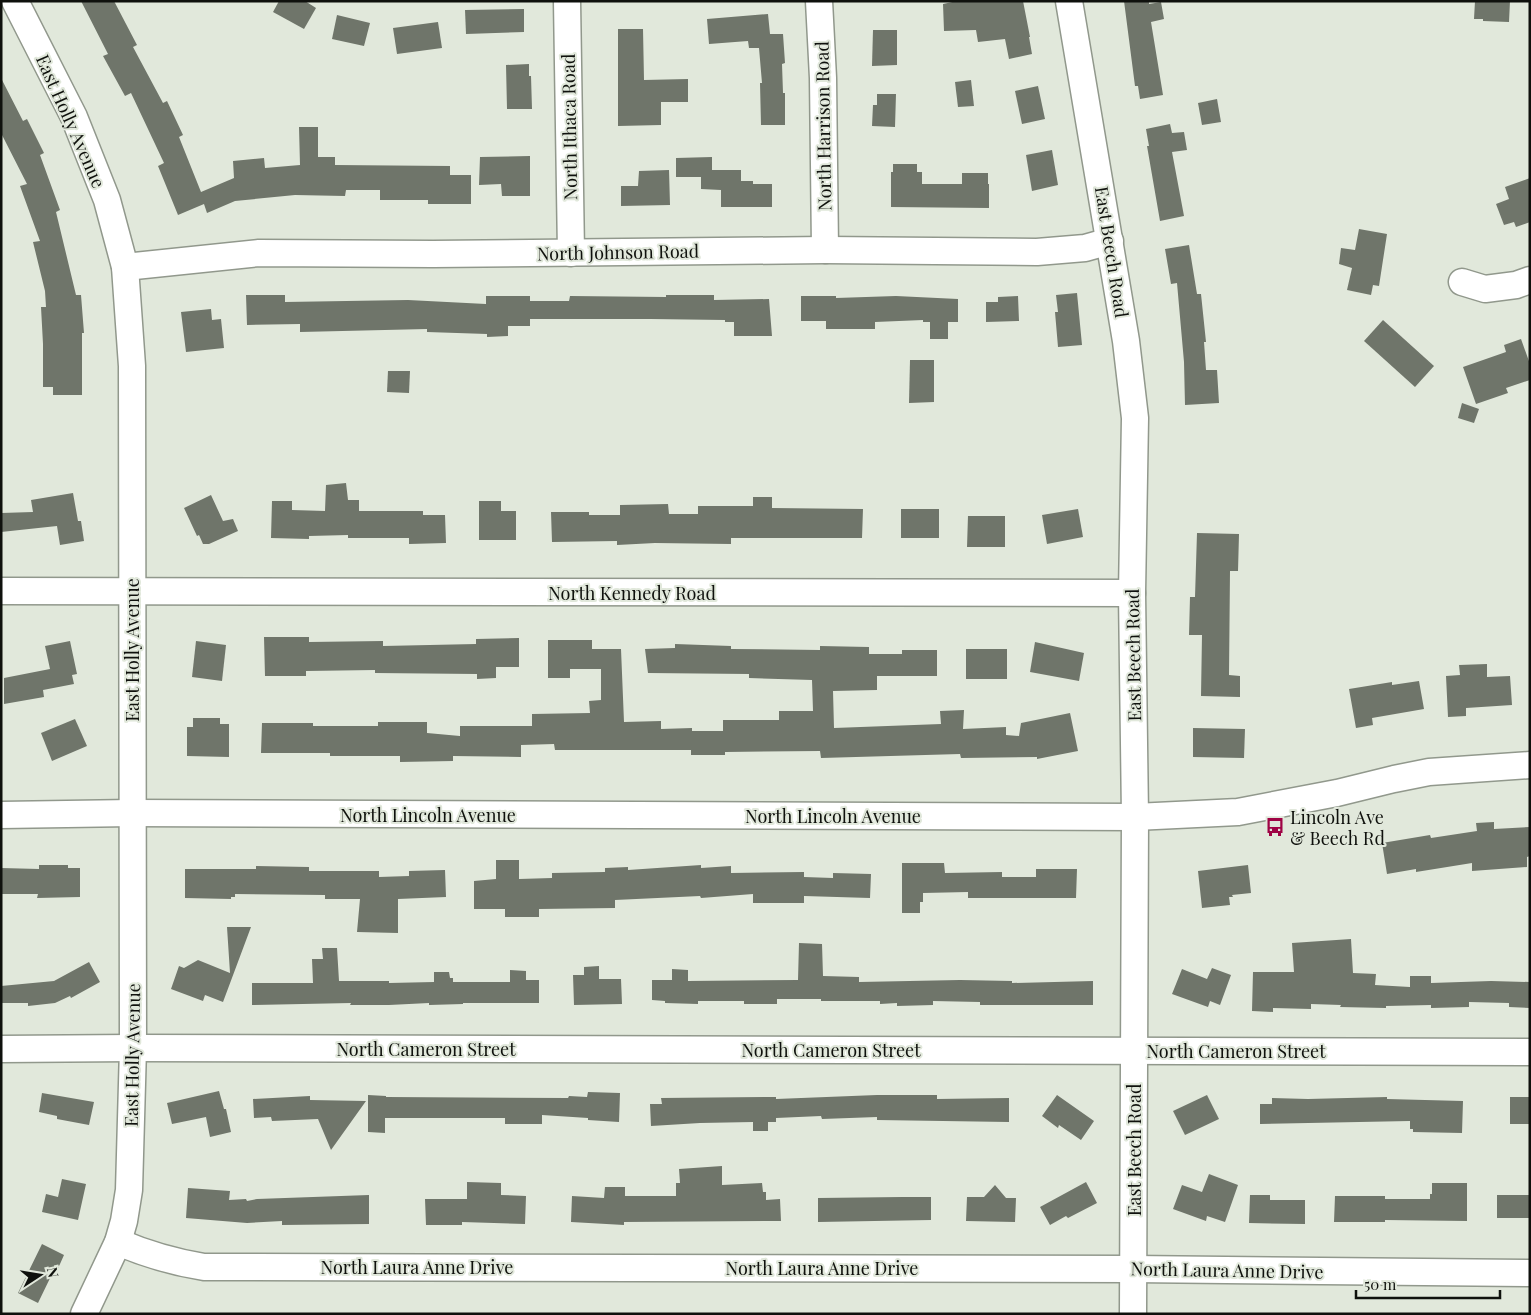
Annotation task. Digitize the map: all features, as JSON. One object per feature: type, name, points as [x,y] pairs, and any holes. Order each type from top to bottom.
[{"type":"street","name":"East Holly Avenue","points":[[15,1],[74,117],[107,200],[125,267],[132,366],[133,1048],[129,1190],[124,1221],[118,1242],[84,1314]]},
{"type":"street","name":"North Ithaca Road","points":[[567,1],[571,253]]},
{"type":"street","name":"North Harrison Road","points":[[819,1],[824,118],[825,250]]},
{"type":"street","name":"East Beech Road","points":[[1069,1],[1126,341],[1135,418],[1132,593],[1135,817],[1133,1314]]},
{"type":"street","name":"North Johnson Road","points":[[125,267],[259,253],[433,254],[825,250],[1037,252],[1085,248],[1110,241]]},
{"type":"street","points":[[1462,282],[1485,289],[1516,285],[1530,280]]},
{"type":"street","name":"North Kennedy Road","points":[[1,591],[1132,593]]},
{"type":"street","name":"North Lincoln Avenue","points":[[1,815],[132,813],[1135,817],[1238,812],[1320,797],[1429,772],[1530,765]]},
{"type":"street","name":"North Cameron Street","points":[[1,1049],[1530,1052]]},
{"type":"street","name":"North Laura Anne Drive","points":[[118,1242],[154,1256],[204,1267],[1133,1269],[1530,1273]]},
{"type":"building","points":[[81,1],[114,1],[137,45],[133,47],[163,103],[167,101],[183,135],[179,137],[201,192],[234,178],[233,161],[264,158],[265,168],[300,165],[299,127],[318,127],[318,157],[335,157],[335,165],[450,166],[450,175],[471,175],[471,204],[428,204],[428,200],[380,200],[380,190],[346,190],[345,196],[295,195],[235,201],[207,213],[204,204],[178,215],[158,166],[164,163],[131,93],[125,96],[103,56],[108,54]]},
{"type":"building","points":[[279,1],[305,1],[316,8],[304,29],[273,12]]},
{"type":"building","points":[[957,1],[1023,1],[1032,54],[1009,59],[1005,39],[978,42],[976,30],[944,31],[943,4]]},
{"type":"building","points":[[1124,1],[1149,1],[1149,4],[1161,2],[1164,19],[1151,22],[1163,95],[1140,99],[1138,86],[1135,86]]},
{"type":"building","points":[[1475,1],[1510,1],[1509,22],[1474,19]]},
{"type":"building","points":[[524,9],[524,32],[466,34],[465,10]]},
{"type":"building","points":[[768,14],[770,34],[783,34],[785,63],[782,64],[783,93],[785,93],[785,125],[761,125],[760,83],[762,83],[759,48],[749,48],[748,41],[709,44],[707,19]]},
{"type":"building","points":[[337,15],[370,23],[364,46],[332,39]]},
{"type":"building","points":[[438,22],[442,48],[397,54],[393,28]]},
{"type":"building","points":[[618,29],[643,29],[644,80],[688,79],[688,102],[661,102],[661,125],[618,126]]},
{"type":"building","points":[[873,30],[897,30],[897,65],[872,66]]},
{"type":"building","points":[[529,64],[532,109],[507,109],[506,65]]},
{"type":"building","points":[[1,78],[23,121],[27,119],[44,153],[40,155],[60,210],[56,212],[76,295],[81,295],[84,333],[82,333],[82,395],[53,395],[53,387],[43,387],[41,307],[46,307],[45,291],[33,242],[40,241],[20,186],[27,184],[1,133]]},
{"type":"building","points":[[971,80],[974,106],[958,107],[955,82]]},
{"type":"building","points":[[1038,86],[1045,119],[1022,124],[1015,91]]},
{"type":"building","points":[[877,94],[896,94],[895,127],[872,126],[873,105],[877,105]]},
{"type":"building","points":[[1217,99],[1221,122],[1202,125],[1198,103]]},
{"type":"building","points":[[1170,124],[1172,133],[1184,132],[1187,150],[1172,152],[1184,216],[1160,221],[1147,146],[1149,146],[1146,129]]},
{"type":"building","points":[[1052,150],[1058,185],[1032,191],[1026,155]]},
{"type":"building","points":[[530,156],[530,196],[502,196],[501,184],[479,185],[480,157]]},
{"type":"building","points":[[712,157],[712,170],[741,170],[741,181],[753,181],[753,184],[772,184],[772,207],[721,207],[721,190],[701,189],[701,177],[676,177],[676,158]]},
{"type":"building","points":[[893,164],[917,164],[917,172],[922,172],[922,184],[962,184],[962,173],[988,173],[989,208],[891,207],[891,172],[893,172]]},
{"type":"building","points":[[669,170],[670,205],[621,206],[621,186],[638,186],[639,171]]},
{"type":"building","points":[[1530,178],[1530,222],[1516,227],[1514,222],[1504,225],[1496,204],[1509,199],[1505,187]]},
{"type":"building","points":[[1359,229],[1387,234],[1379,286],[1373,285],[1371,295],[1347,290],[1352,268],[1339,264],[1341,248],[1355,250]]},
{"type":"building","points":[[1189,245],[1197,294],[1201,294],[1206,342],[1204,342],[1206,370],[1217,370],[1219,403],[1185,405],[1184,362],[1177,283],[1171,284],[1165,249]]},
{"type":"building","points":[[1077,293],[1082,345],[1058,347],[1055,312],[1058,312],[1056,295]]},
{"type":"building","points":[[246,295],[285,295],[285,302],[408,300],[486,304],[486,296],[530,296],[530,301],[569,301],[570,296],[666,297],[666,295],[714,295],[714,300],[769,299],[772,336],[734,336],[734,322],[725,322],[725,320],[651,319],[530,319],[530,326],[508,326],[508,336],[487,337],[487,334],[427,332],[427,329],[300,332],[300,324],[247,325]]},
{"type":"building","points":[[801,296],[836,296],[836,298],[896,296],[958,299],[958,322],[948,322],[948,339],[930,339],[930,322],[923,322],[923,320],[875,322],[875,329],[826,329],[826,321],[801,321]]},
{"type":"building","points":[[1018,296],[1019,321],[986,322],[986,302],[998,302],[998,297]]},
{"type":"building","points":[[211,309],[212,320],[221,319],[224,348],[186,352],[181,312]]},
{"type":"building","points":[[1383,320],[1434,366],[1415,387],[1364,341]]},
{"type":"building","points":[[1521,339],[1530,364],[1530,380],[1506,388],[1508,393],[1476,404],[1463,367],[1506,352],[1504,345]]},
{"type":"building","points":[[910,360],[934,360],[934,402],[909,403]]},
{"type":"building","points":[[388,371],[410,371],[409,393],[387,392]]},
{"type":"building","points":[[1462,403],[1479,409],[1474,423],[1458,418]]},
{"type":"building","points":[[346,483],[348,500],[359,500],[359,511],[423,511],[423,515],[445,515],[446,543],[409,544],[409,538],[348,538],[348,535],[309,536],[309,539],[271,538],[272,501],[292,501],[292,510],[325,511],[326,485]]},
{"type":"building","points":[[73,493],[78,521],[81,521],[84,541],[60,545],[57,526],[1,532],[1,513],[33,512],[31,500]]},
{"type":"building","points":[[211,495],[223,521],[233,519],[238,531],[209,544],[203,544],[199,535],[197,536],[184,508]]},
{"type":"building","points":[[753,497],[772,497],[772,508],[863,509],[862,538],[731,538],[731,544],[655,543],[617,545],[617,541],[552,542],[551,512],[589,512],[589,515],[620,515],[620,505],[668,504],[669,514],[698,514],[698,506],[753,506]]},
{"type":"building","points":[[479,501],[501,501],[501,511],[516,511],[516,540],[479,540]]},
{"type":"building","points":[[901,509],[939,509],[939,538],[901,538]]},
{"type":"building","points":[[1078,509],[1083,537],[1047,544],[1042,515]]},
{"type":"building","points":[[968,516],[1005,516],[1005,547],[967,547]]},
{"type":"building","points":[[1197,533],[1239,534],[1238,571],[1230,571],[1229,675],[1240,676],[1240,697],[1201,696],[1202,635],[1189,635],[1190,597],[1195,597]]},
{"type":"building","points":[[264,637],[309,637],[309,642],[383,641],[383,646],[476,644],[476,639],[519,638],[519,667],[496,667],[496,678],[477,679],[477,674],[375,673],[375,670],[306,671],[306,676],[265,676]]},
{"type":"building","points":[[548,640],[592,640],[592,649],[621,649],[624,722],[661,721],[661,729],[692,728],[692,731],[723,731],[723,720],[779,720],[779,711],[813,711],[812,680],[749,678],[749,674],[648,673],[645,649],[675,648],[675,644],[731,646],[731,649],[820,650],[820,646],[869,647],[869,654],[902,654],[902,650],[937,650],[937,676],[877,676],[877,690],[833,691],[834,728],[941,724],[940,711],[964,710],[963,729],[1006,727],[1006,735],[1019,736],[1021,723],[1070,713],[1078,751],[1037,759],[1037,757],[961,758],[960,754],[821,758],[820,751],[725,752],[725,755],[691,755],[691,750],[555,750],[554,744],[521,745],[521,757],[453,756],[453,761],[400,762],[400,756],[330,756],[330,753],[261,753],[262,723],[313,723],[313,726],[378,726],[378,722],[427,722],[427,733],[460,736],[460,726],[532,726],[532,714],[590,713],[589,701],[601,700],[601,669],[570,669],[570,678],[548,678]]},
{"type":"building","points":[[70,641],[77,674],[72,675],[74,684],[43,690],[44,697],[4,704],[4,678],[50,669],[45,646]]},
{"type":"building","points":[[196,641],[226,645],[222,681],[192,677]]},
{"type":"building","points":[[1035,642],[1084,653],[1079,681],[1030,672]]},
{"type":"building","points":[[966,649],[1007,649],[1007,679],[966,679]]},
{"type":"building","points":[[1487,664],[1487,677],[1510,676],[1512,705],[1466,708],[1466,716],[1448,717],[1446,676],[1460,675],[1459,665]]},
{"type":"building","points":[[1419,681],[1424,709],[1372,718],[1373,725],[1356,728],[1349,689],[1392,682],[1392,685]]},
{"type":"building","points":[[193,718],[220,718],[220,724],[229,724],[229,757],[187,756],[187,727],[193,727]]},
{"type":"building","points":[[75,719],[87,746],[52,761],[41,733]]},
{"type":"building","points":[[1193,728],[1245,729],[1244,758],[1193,757]]},
{"type":"building","points":[[1494,822],[1494,829],[1530,827],[1530,856],[1527,857],[1527,867],[1472,871],[1472,863],[1416,872],[1416,869],[1387,874],[1382,843],[1430,835],[1431,838],[1477,831],[1476,823]]},
{"type":"building","points":[[496,860],[519,860],[519,879],[552,878],[552,873],[605,872],[605,868],[628,867],[628,870],[701,865],[701,868],[731,866],[731,873],[804,872],[804,877],[833,878],[833,873],[871,874],[870,898],[804,896],[804,903],[753,903],[753,894],[701,898],[700,896],[615,900],[615,908],[539,909],[539,917],[505,917],[505,909],[474,909],[474,881],[496,879]]},
{"type":"building","points":[[902,863],[944,863],[945,873],[1002,872],[1002,877],[1036,877],[1036,869],[1077,869],[1076,898],[968,898],[968,892],[923,893],[923,902],[920,902],[920,913],[902,913]]},
{"type":"building","points":[[39,865],[68,865],[68,868],[80,868],[80,897],[37,898],[38,894],[1,894],[1,868],[39,869]]},
{"type":"building","points":[[1248,865],[1251,893],[1232,895],[1233,897],[1229,897],[1230,905],[1202,908],[1198,871]]},
{"type":"building","points":[[256,866],[309,867],[309,871],[379,871],[379,877],[409,876],[409,871],[445,870],[446,897],[398,899],[398,933],[357,932],[360,899],[325,899],[325,895],[235,894],[235,897],[231,897],[231,899],[185,898],[185,869],[256,869]]},
{"type":"building","points":[[227,927],[251,927],[223,1002],[205,995],[203,1001],[171,989],[179,966],[184,968],[198,960],[230,973]]},
{"type":"building","points":[[1351,939],[1353,973],[1376,974],[1375,985],[1410,987],[1410,976],[1431,976],[1431,983],[1530,982],[1530,1008],[1509,1007],[1509,1003],[1469,1002],[1469,1007],[1431,1008],[1431,1005],[1386,1006],[1386,1008],[1311,1004],[1311,1009],[1273,1008],[1273,1012],[1252,1011],[1253,972],[1294,972],[1292,943]]},
{"type":"building","points":[[799,943],[822,944],[823,976],[859,977],[859,982],[960,980],[1012,981],[1012,983],[1093,981],[1093,1005],[980,1005],[980,1002],[933,1001],[933,1005],[897,1006],[897,1003],[880,1004],[880,1001],[821,1001],[821,999],[777,999],[777,1004],[744,1004],[744,1001],[698,1001],[698,1004],[665,1003],[665,1001],[652,1000],[652,980],[672,980],[672,969],[688,970],[688,981],[798,980]]},
{"type":"building","points":[[322,948],[337,948],[339,981],[434,982],[434,972],[449,972],[453,982],[510,982],[510,970],[526,971],[526,980],[539,980],[539,1003],[252,1005],[252,983],[313,983],[312,959],[323,959]]},
{"type":"building","points":[[89,962],[100,982],[71,998],[70,996],[55,1003],[28,1006],[28,1003],[1,1003],[1,986],[54,981]]},
{"type":"building","points":[[599,966],[599,979],[621,979],[622,1004],[574,1005],[573,975],[584,975],[584,967]]},
{"type":"building","points":[[1212,968],[1231,975],[1220,1005],[1210,1001],[1208,1007],[1172,994],[1182,969],[1207,979]]},
{"type":"building","points":[[219,1091],[224,1109],[226,1109],[231,1132],[210,1137],[206,1117],[172,1124],[167,1103]]},
{"type":"building","points":[[588,1092],[620,1093],[619,1122],[542,1115],[542,1124],[505,1124],[505,1118],[385,1118],[385,1133],[368,1132],[368,1095],[386,1097],[568,1098],[569,1096],[587,1097]]},
{"type":"building","points":[[42,1093],[94,1102],[89,1125],[57,1119],[57,1116],[39,1112]]},
{"type":"building","points":[[937,1095],[937,1099],[1009,1098],[1009,1122],[877,1120],[877,1117],[822,1119],[821,1116],[776,1118],[776,1122],[768,1122],[768,1131],[753,1131],[753,1122],[651,1126],[650,1104],[662,1104],[661,1098],[776,1097],[776,1099]]},
{"type":"building","points":[[1057,1095],[1094,1121],[1081,1140],[1059,1125],[1058,1128],[1042,1116]]},
{"type":"building","points":[[1207,1095],[1219,1119],[1185,1135],[1173,1111]]},
{"type":"building","points":[[310,1096],[310,1100],[366,1101],[331,1150],[318,1119],[272,1121],[271,1117],[254,1118],[253,1099]]},
{"type":"building","points":[[1387,1097],[1387,1099],[1463,1101],[1462,1133],[1413,1132],[1413,1129],[1410,1129],[1410,1121],[1260,1124],[1260,1104],[1272,1104],[1272,1098]]},
{"type":"building","points":[[1510,1097],[1530,1097],[1530,1124],[1510,1124]]},
{"type":"building","points":[[722,1166],[722,1185],[762,1183],[763,1192],[766,1192],[766,1200],[780,1199],[781,1221],[624,1222],[624,1225],[571,1222],[572,1196],[604,1198],[605,1187],[625,1187],[625,1196],[676,1196],[676,1183],[680,1183],[679,1169]]},
{"type":"building","points":[[1209,1174],[1238,1185],[1225,1222],[1207,1216],[1206,1221],[1173,1209],[1182,1185],[1202,1192]]},
{"type":"building","points":[[62,1179],[86,1184],[78,1220],[42,1212],[46,1194],[58,1197]]},
{"type":"building","points":[[467,1182],[501,1183],[501,1195],[526,1196],[525,1224],[462,1222],[462,1225],[426,1225],[425,1199],[467,1199]]},
{"type":"building","points":[[1086,1182],[1097,1203],[1050,1225],[1040,1207]]},
{"type":"building","points":[[1432,1183],[1467,1183],[1467,1221],[1385,1220],[1385,1222],[1334,1222],[1335,1196],[1385,1196],[1385,1199],[1430,1199]]},
{"type":"building","points":[[995,1185],[1006,1198],[1016,1198],[1015,1222],[966,1221],[967,1197],[984,1197]]},
{"type":"building","points":[[188,1188],[230,1191],[229,1200],[246,1199],[247,1201],[257,1199],[369,1195],[369,1224],[282,1225],[282,1221],[247,1223],[186,1218]]},
{"type":"building","points":[[1250,1195],[1270,1195],[1270,1200],[1305,1200],[1305,1224],[1249,1223]]},
{"type":"building","points":[[1497,1195],[1530,1195],[1530,1218],[1497,1218]]},
{"type":"building","points":[[931,1197],[931,1220],[818,1222],[818,1198]]},
{"type":"building","points":[[42,1244],[64,1255],[56,1273],[53,1272],[38,1303],[18,1293]]},
{"type":"place","name":"Lincoln Ave & Beech Rd","points":[[1275,827]]}]
